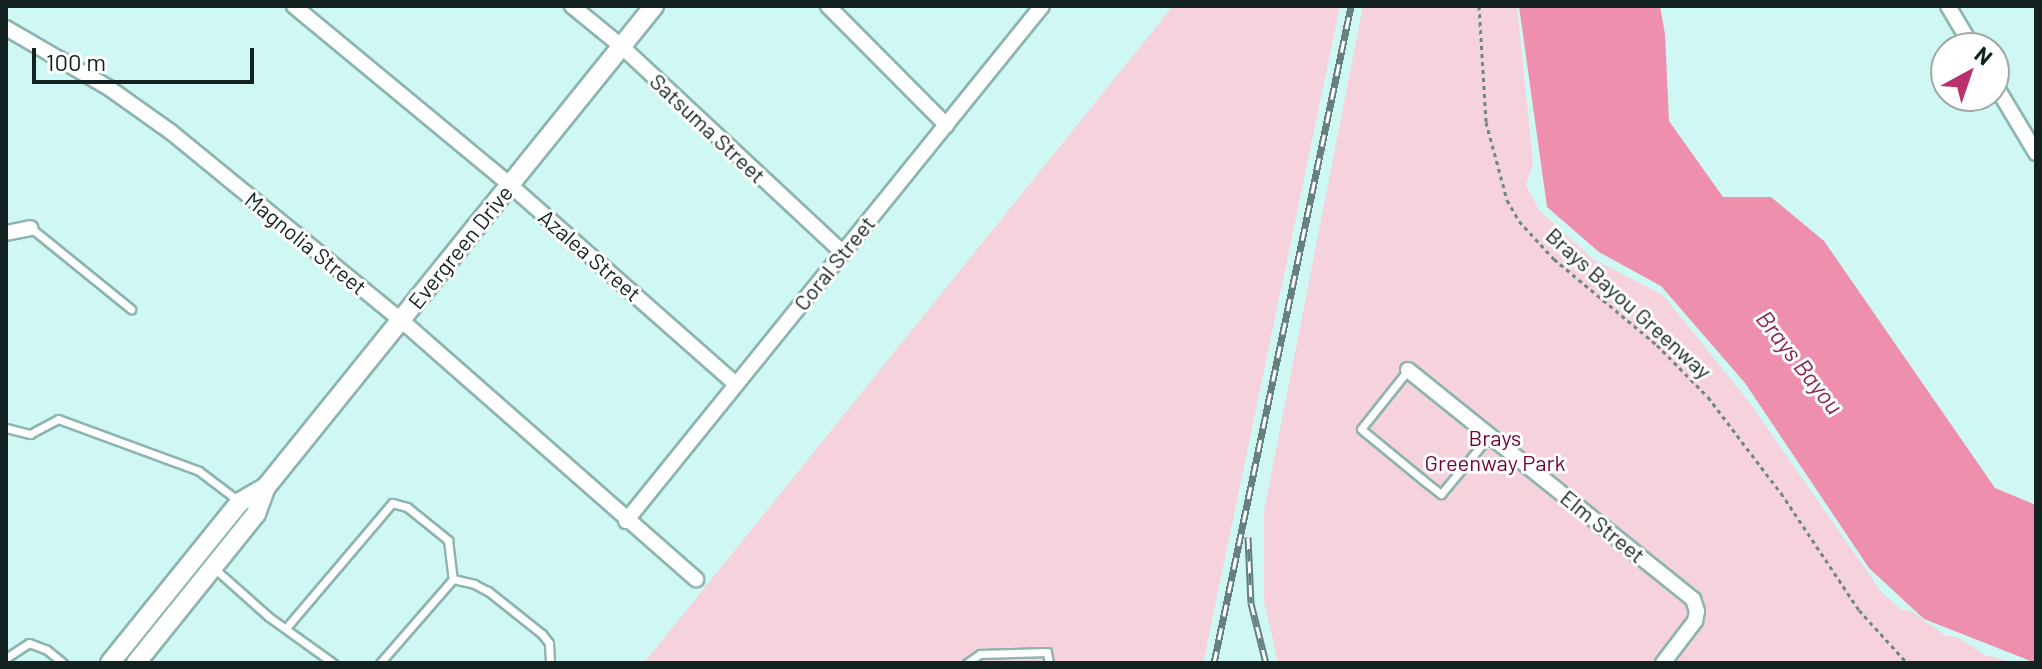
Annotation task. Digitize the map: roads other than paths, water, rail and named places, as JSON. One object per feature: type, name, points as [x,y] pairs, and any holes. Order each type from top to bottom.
[{"type":"street","name":"Azalea Street","points":[[294,6],[510,185],[736,384]]},
{"type":"street","name":"Satsuma Street","points":[[572,6],[621,46],[842,252]]},
{"type":"street","name":"Evergreen Drive","points":[[136,663],[256,514],[266,487],[654,6]]},
{"type":"street","points":[[828,6],[946,125]]},
{"type":"street","name":"Coral Street","points":[[626,521],[1042,6]]},
{"type":"street","points":[[1948,6],[1963,32]]},
{"type":"street","name":"Magnolia Street","points":[[6,28],[109,88],[171,132],[401,320],[626,521],[696,579]]},
{"type":"street","points":[[2010,110],[2036,153]]},
{"type":"street","points":[[6,233],[31,228]]},
{"type":"street","name":"Elm Street","points":[[1408,370],[1686,592],[1695,603],[1697,616],[1663,663]]},
{"type":"street","name":"Evergreen Drive","points":[[110,663],[240,502],[266,487]]},
{"type":"street","points":[[199,554],[213,567]]},
{"type":"lane","points":[[31,228],[131,309]]},
{"type":"lane","points":[[1408,370],[1361,429],[1423,480],[1441,494],[1490,435]]},
{"type":"lane","points":[[6,428],[30,434],[58,419],[199,471],[256,514]]},
{"type":"lane","points":[[286,628],[392,503],[407,507],[448,540],[453,579],[380,663]]},
{"type":"lane","points":[[213,567],[333,663]]},
{"type":"lane","points":[[453,579],[488,591],[542,634],[549,643],[550,663]]},
{"type":"lane","points":[[6,658],[29,643],[47,650],[63,663]]},
{"type":"lane","points":[[967,663],[980,654],[1047,652],[1049,663]]},
{"type":"water","name":"Brays Bayou","points":[[1519,6],[1660,6],[1665,34],[1669,121],[1723,197],[1771,197],[1824,241],[1995,488],[2036,505],[2036,663],[1924,619],[1869,568],[1745,383],[1661,286],[1599,252],[1547,207]]},
{"type":"railway","points":[[1214,663],[1351,6]]},
{"type":"railway","points":[[1248,537],[1251,603],[1266,663]]},
{"type":"park label","name":"Brays Greenway Park","points":[[1495,450]]}]
